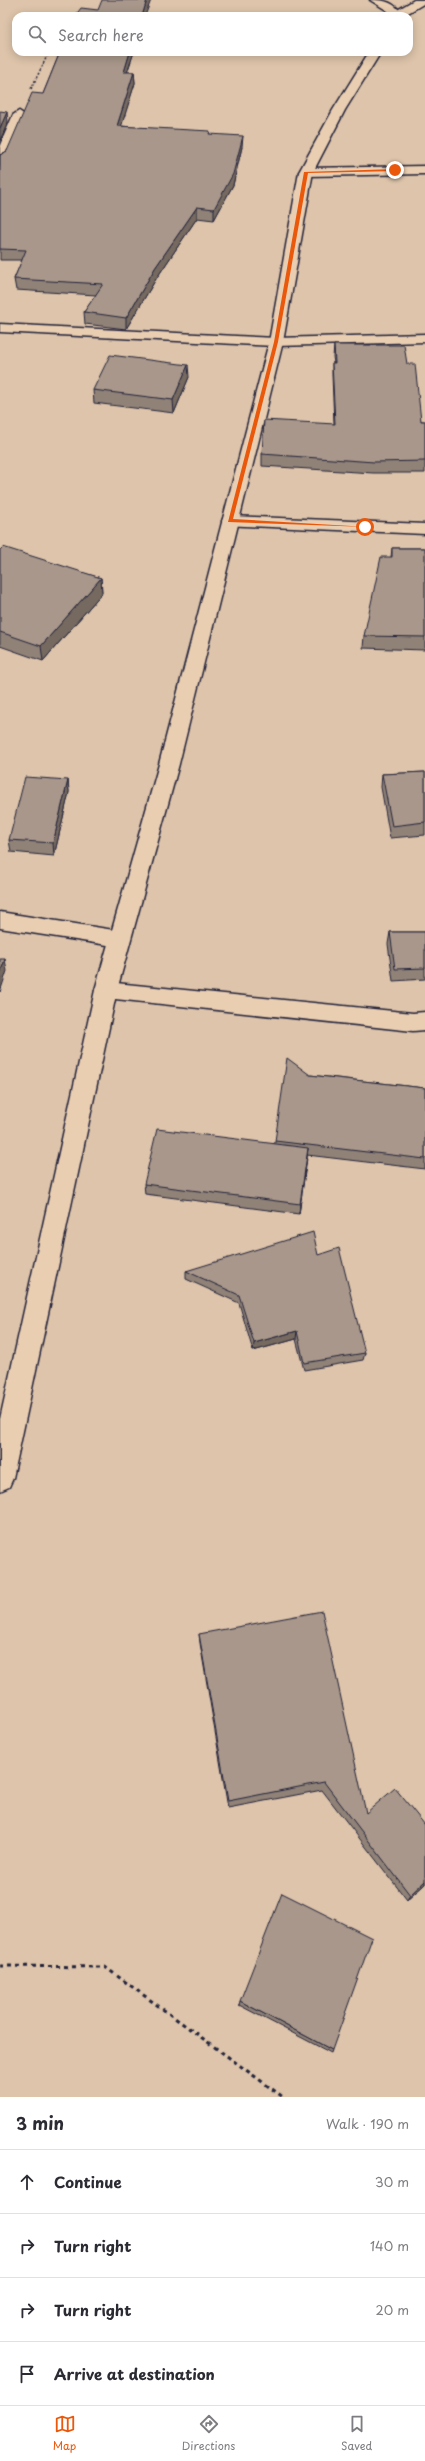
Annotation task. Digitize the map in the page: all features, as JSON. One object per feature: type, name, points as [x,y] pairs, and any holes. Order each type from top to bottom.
[{"type":"main road","points":[[376,0],[393,12]]},
{"type":"main road","points":[[402,12],[422,0]]},
{"type":"main road","points":[[0,1478],[106,990],[168,764],[276,342],[306,172],[339,110],[373,56]]},
{"type":"main road","points":[[0,161],[19,115]]},
{"type":"main road","points":[[306,172],[425,170]]},
{"type":"main road","points":[[0,328],[276,342],[425,338]]},
{"type":"main road","points":[[230,521],[425,529]]},
{"type":"main road","points":[[0,920],[120,939]]},
{"type":"main road","points":[[106,990],[413,1022],[425,1021]]},
{"type":"path","points":[[19,115],[47,56]]},
{"type":"path","points":[[0,1966],[105,1967],[283,2097]]},
{"type":"building","points":[[102,0],[147,0],[143,12],[78,12],[81,8],[98,10]]},
{"type":"building","points":[[58,56],[129,56],[124,72],[134,72],[117,126],[210,131],[209,134],[243,136],[233,174],[214,209],[197,207],[155,268],[126,318],[84,312],[103,284],[14,279],[26,250],[0,249],[0,155],[7,151],[32,93],[43,94]]},
{"type":"building","points":[[0,111],[7,112],[0,128]]},
{"type":"building","points":[[334,345],[404,345],[407,364],[415,364],[421,421],[425,421],[425,461],[374,462],[262,454],[264,420],[335,424],[332,363],[335,363]]},
{"type":"building","points":[[110,355],[188,365],[173,400],[93,390]]},
{"type":"building","points":[[3,547],[101,578],[41,646],[0,632],[0,550]]},
{"type":"building","points":[[392,548],[425,548],[425,637],[364,636],[381,557],[392,557]]},
{"type":"building","points":[[425,772],[425,822],[392,826],[382,774]]},
{"type":"building","points":[[25,777],[68,780],[53,843],[9,840]]},
{"type":"building","points":[[390,932],[425,932],[425,968],[395,969]]},
{"type":"building","points":[[0,959],[5,959],[0,974]]},
{"type":"building","points":[[287,1058],[310,1075],[425,1088],[425,1159],[275,1141]]},
{"type":"building","points":[[157,1129],[308,1148],[300,1204],[144,1184]]},
{"type":"building","points":[[313,1232],[318,1255],[339,1248],[365,1353],[304,1363],[297,1331],[254,1343],[239,1295],[186,1271]]},
{"type":"building","points":[[322,1611],[366,1813],[395,1788],[425,1825],[425,1881],[410,1895],[324,1782],[228,1801],[199,1634]]},
{"type":"building","points":[[282,1893],[372,1938],[332,2050],[240,2001]]},
{"type":"route","points":[[365,527],[230,521],[276,342],[306,172],[395,170]]}]
